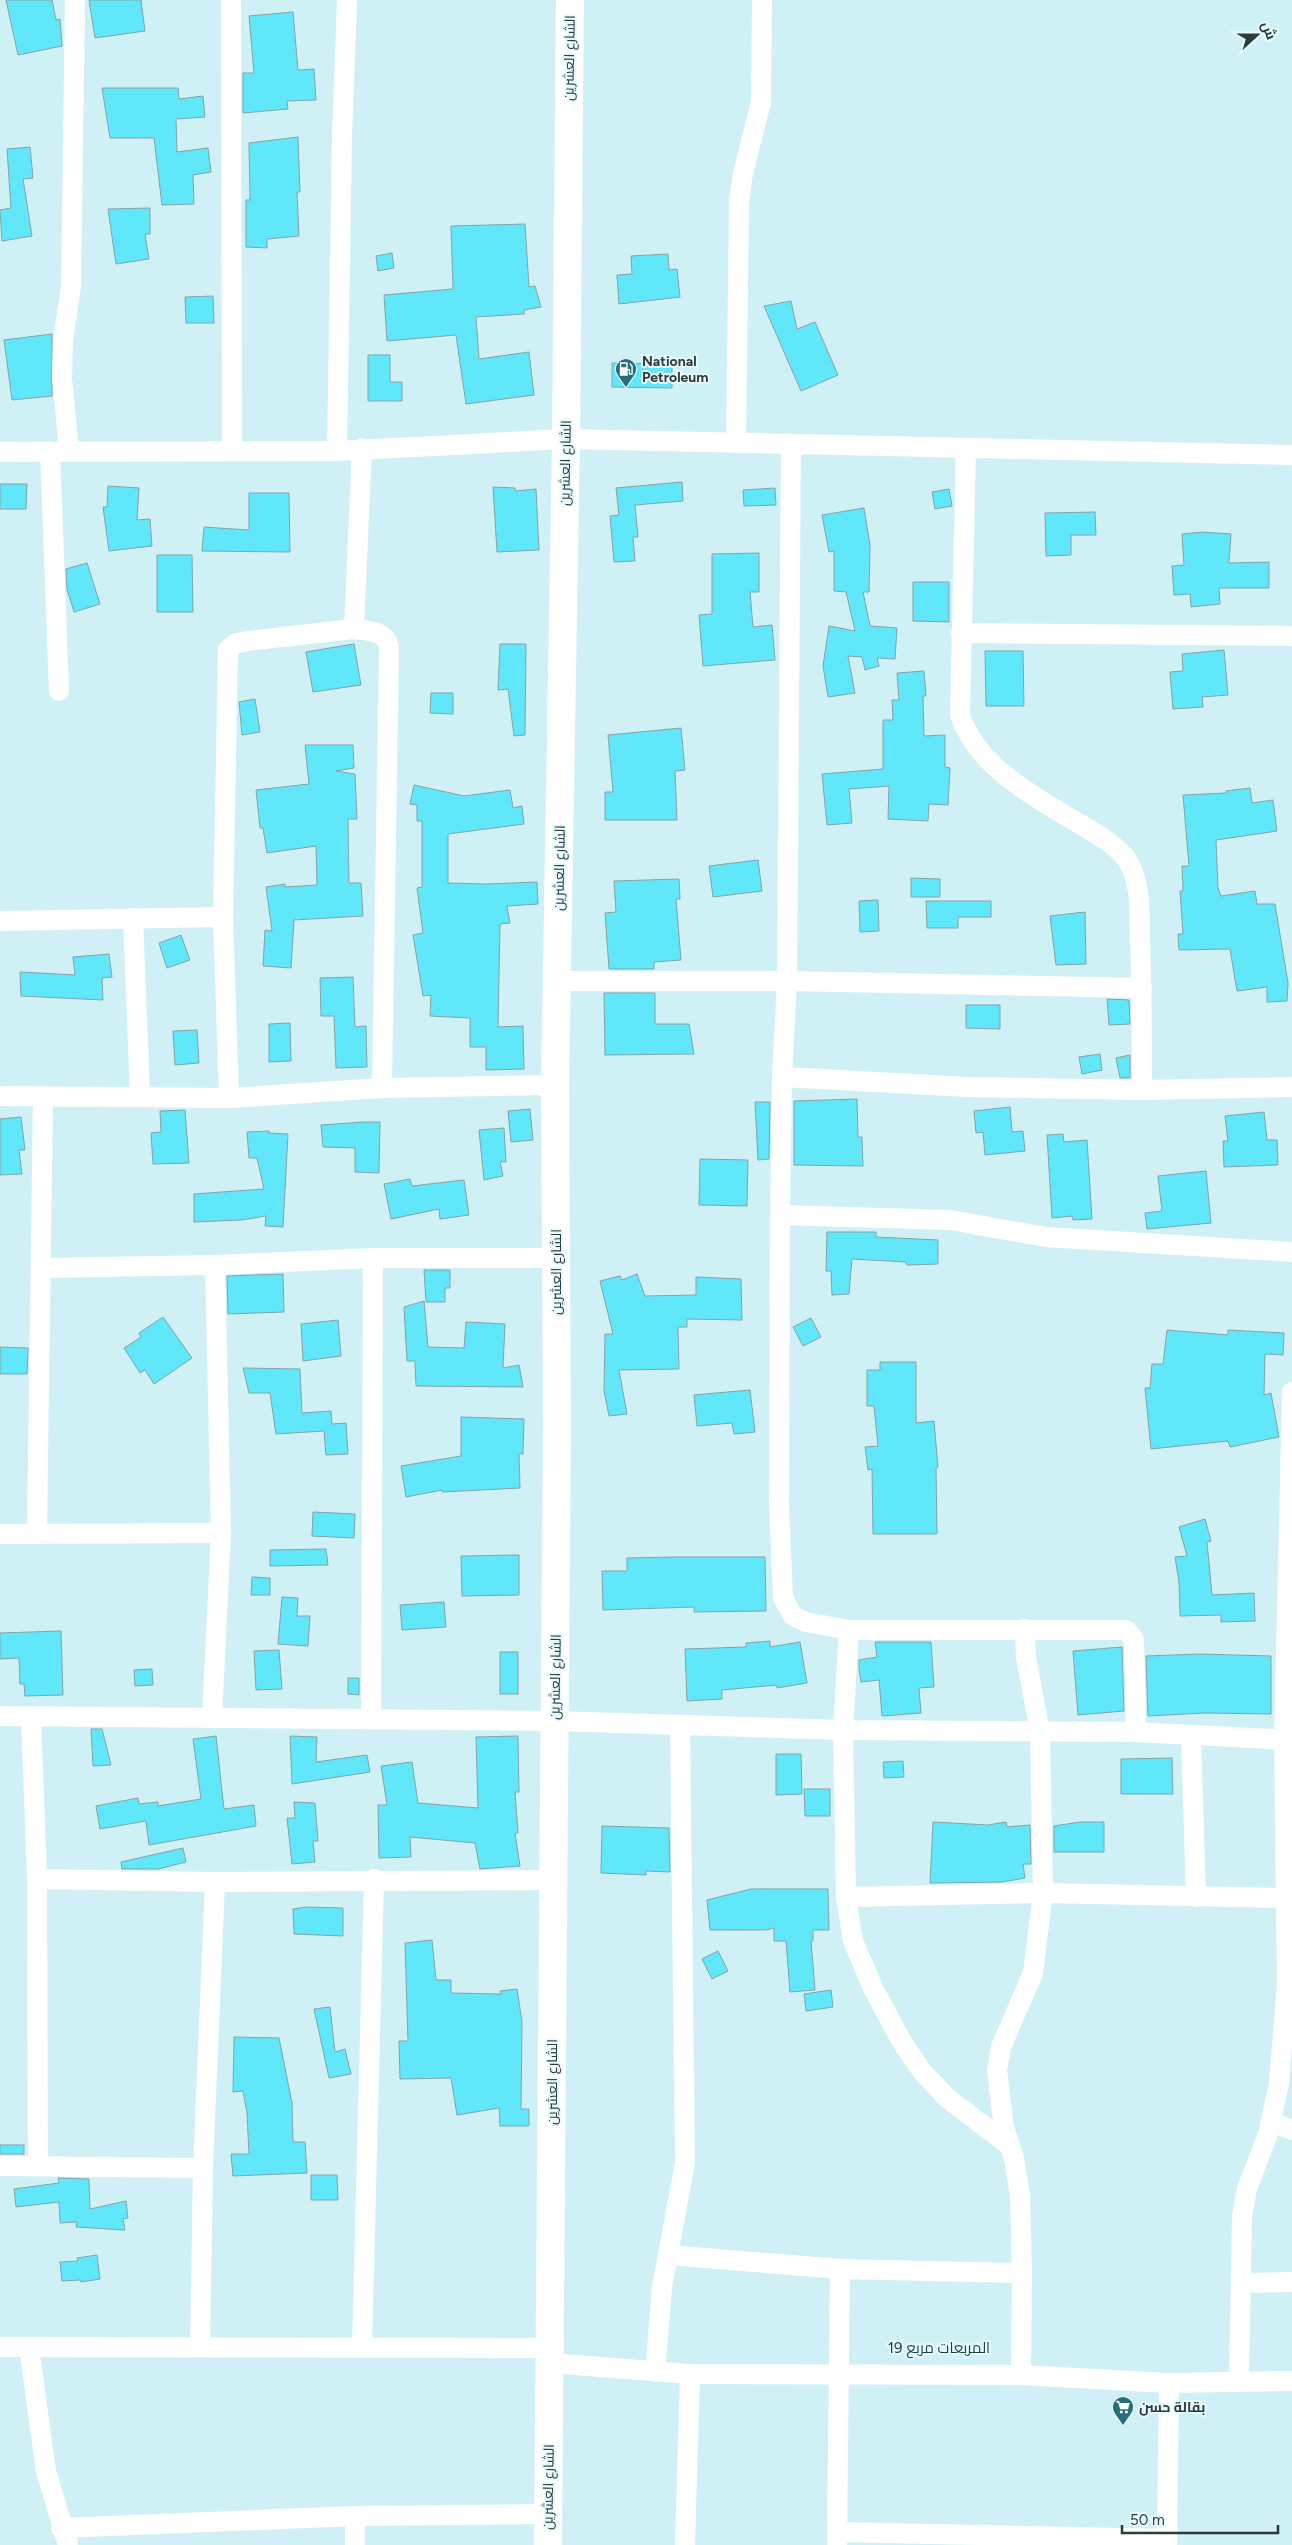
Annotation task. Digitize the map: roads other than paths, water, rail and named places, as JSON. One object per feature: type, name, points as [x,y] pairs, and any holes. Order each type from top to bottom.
[{"type":"street","points":[[59,691],[60,451],[63,340],[70,287],[75,0]]},
{"type":"street","points":[[231,0],[232,451]]},
{"type":"street","points":[[337,451],[342,136],[347,0]]},
{"type":"street","name":"الشارع العشرين","points":[[548,2545],[558,1425],[555,1258],[555,1085],[566,438],[570,0]]},
{"type":"street","points":[[736,443],[739,202],[742,173],[761,102],[762,0]]},
{"type":"street","points":[[0,452],[337,451],[362,448],[566,438],[1292,455]]},
{"type":"street","points":[[791,444],[787,981],[782,1077],[780,1215],[779,1504],[783,1598],[793,1616],[806,1622],[849,1630],[1126,1630],[1130,1632],[1134,1639],[1136,1732]]},
{"type":"street","points":[[354,629],[362,448]]},
{"type":"street","points":[[966,448],[960,715],[966,733],[1001,771],[1024,789],[1097,834],[1128,862],[1138,887],[1142,988],[1142,1090]]},
{"type":"street","points":[[229,1098],[223,917],[228,650],[235,644],[247,640],[354,629],[382,635],[387,639],[389,647],[382,1088]]},
{"type":"street","points":[[962,633],[1292,636]]},
{"type":"street","points":[[0,921],[223,917]]},
{"type":"street","points":[[132,918],[140,1097]]},
{"type":"street","points":[[557,980],[787,981],[1142,988]]},
{"type":"street","points":[[782,1077],[967,1087],[1142,1090],[1292,1087]]},
{"type":"street","points":[[0,1096],[229,1098],[382,1088],[555,1085]]},
{"type":"street","points":[[37,1534],[43,1096]]},
{"type":"street","points":[[780,1215],[950,1220],[1046,1237],[1292,1252]]},
{"type":"street","points":[[41,1268],[215,1266],[374,1258],[555,1258]]},
{"type":"street","points":[[371,1719],[374,1258]]},
{"type":"street","points":[[212,1718],[221,1533],[215,1266]]},
{"type":"street","points":[[1239,2380],[1242,2216],[1247,2189],[1271,2122],[1279,2083],[1289,1984],[1285,1898],[1292,1392]]},
{"type":"street","points":[[0,1534],[221,1533]]},
{"type":"street","points":[[1021,2375],[1022,2273],[1020,2196],[999,2098],[997,2070],[1002,2047],[1034,1973],[1043,1893],[1040,1732],[1026,1657],[1025,1629]]},
{"type":"street","points":[[849,1630],[843,1730],[846,1897],[853,1941],[874,1990],[902,2042],[921,2070],[946,2097],[1010,2146]]},
{"type":"street","points":[[0,1716],[554,1721],[843,1730],[1136,1732],[1288,1740]]},
{"type":"street","points":[[30,1716],[37,1879],[38,2166]]},
{"type":"street","points":[[655,2372],[662,2287],[684,2163],[680,1725]]},
{"type":"street","points":[[1191,1735],[1196,1896]]},
{"type":"street","points":[[37,1879],[215,1882],[554,1880]]},
{"type":"street","points":[[362,2348],[374,1880]]},
{"type":"street","points":[[200,2347],[203,2168],[215,1882]]},
{"type":"street","points":[[846,1897],[1043,1893],[1285,1898]]},
{"type":"street","points":[[1271,2122],[1292,2130]]},
{"type":"street","points":[[0,2166],[203,2168]]},
{"type":"street","points":[[668,2255],[840,2269],[1022,2273]]},
{"type":"street","points":[[840,2269],[837,2538],[1167,2542],[1169,2383]]},
{"type":"street","points":[[1241,2282],[1292,2282]]},
{"type":"street","points":[[0,2347],[362,2348],[550,2356],[655,2372],[690,2374],[840,2376],[1021,2375],[1169,2383],[1239,2380],[1292,2381]]},
{"type":"street","points":[[30,2347],[46,2471],[64,2536],[355,2516],[548,2514]]},
{"type":"street","points":[[685,2545],[690,2374]]},
{"type":"street","points":[[355,2516],[355,2545]]},
{"type":"place","name":"National Petroleum","points":[[626,388]]},
{"type":"place","name":"بقالة حسن","points":[[1123,2426]]},
{"type":"district","name":"المربعات مربع 19","points":[[939,2348]]}]
